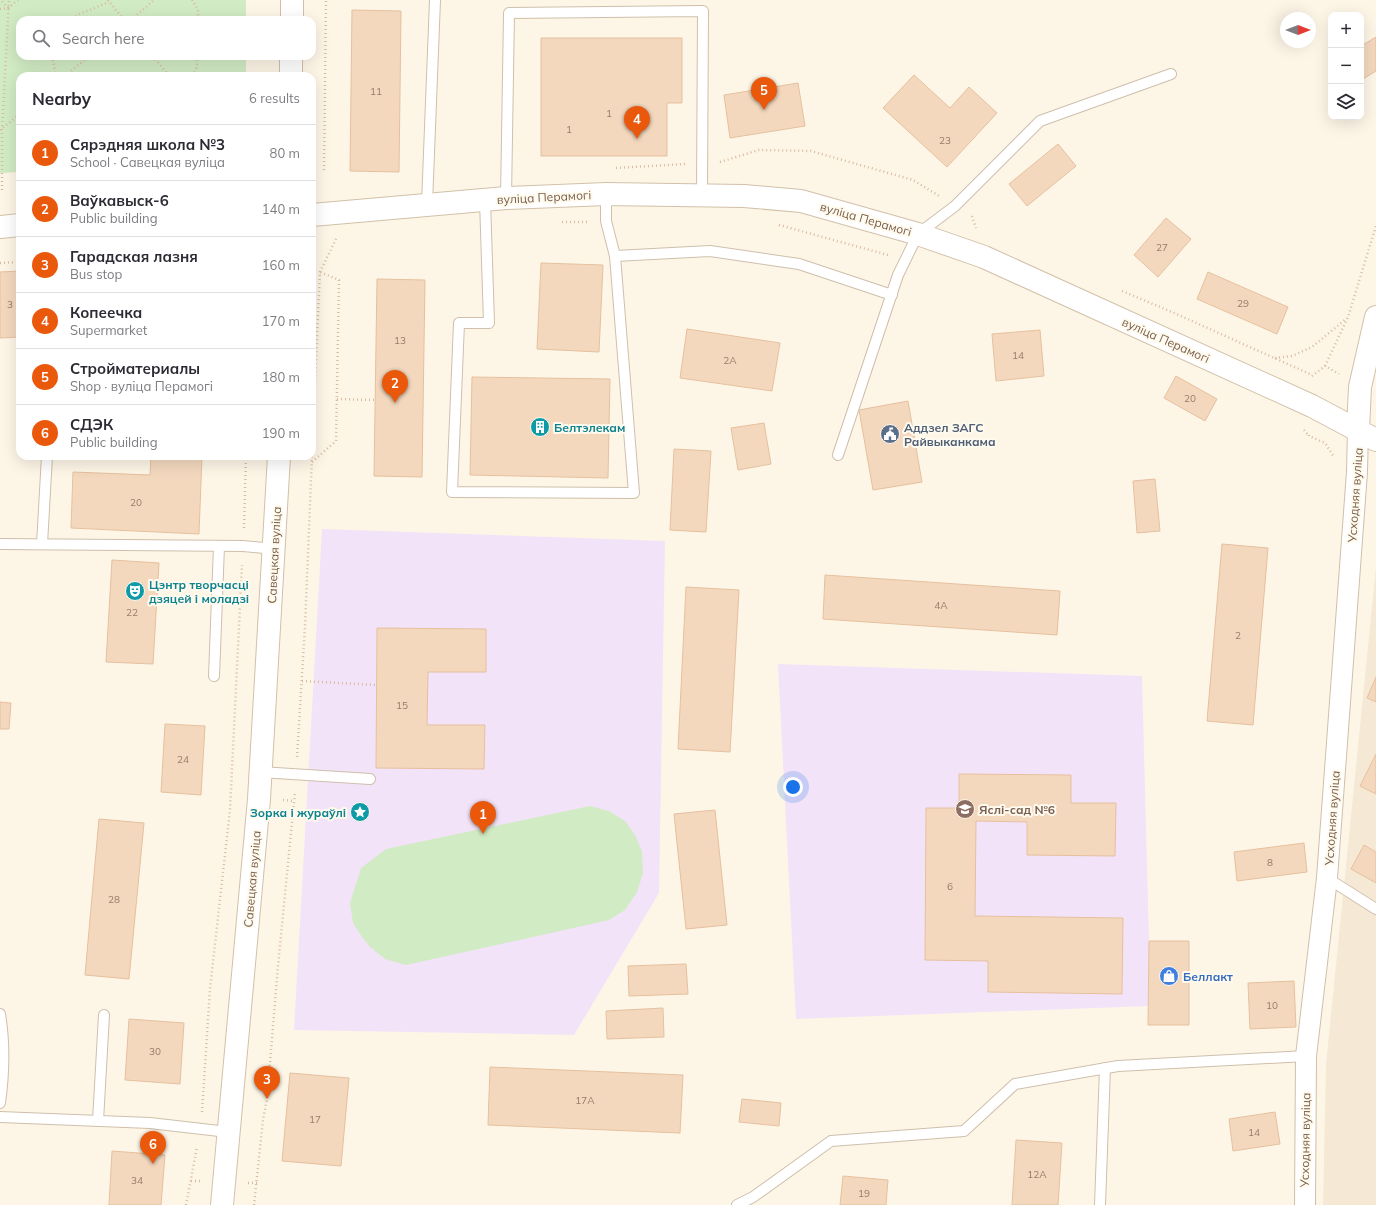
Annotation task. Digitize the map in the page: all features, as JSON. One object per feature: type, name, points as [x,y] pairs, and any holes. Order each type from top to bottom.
[{"type":"main road","points":[[292,0],[292,16]]},
{"type":"main road","points":[[291,60],[291,72]]},
{"type":"main road","name":"вуліца Перамогі","points":[[316,215],[506,198],[606,194],[744,196],[801,201],[918,234],[984,257],[1312,406],[1367,435]]},
{"type":"main road","points":[[0,227],[16,225]]},
{"type":"main road","points":[[1367,435],[1360,387],[1376,317]]},
{"type":"main road","name":"Савецкая вуліца","points":[[222,1205],[260,772],[275,549],[279,460]]},
{"type":"street","name":"Усходняя вуліца","points":[[1304,1205],[1306,1056],[1327,878],[1357,472],[1367,435]]},
{"type":"lane","points":[[427,204],[435,0]]},
{"type":"lane","points":[[506,198],[509,13],[703,11],[702,195]]},
{"type":"lane","points":[[838,455],[898,275],[918,234],[956,206],[1040,121],[1171,74]]},
{"type":"lane","points":[[485,200],[489,323],[459,323],[452,492],[634,493],[615,256],[606,221],[606,194]]},
{"type":"lane","points":[[615,256],[710,251],[725,253],[799,264],[892,295]]},
{"type":"lane","points":[[42,544],[47,460]]},
{"type":"lane","points":[[0,544],[243,546],[275,549]]},
{"type":"lane","points":[[214,676],[219,546]]},
{"type":"lane","points":[[260,772],[370,779]]},
{"type":"lane","points":[[1327,878],[1376,909]]},
{"type":"lane","points":[[0,1014],[2,1026],[4,1077],[0,1103]]},
{"type":"lane","points":[[98,1121],[104,1015]]},
{"type":"lane","points":[[736,1205],[755,1201],[831,1141],[964,1131],[1015,1084],[1126,1065],[1306,1056]]},
{"type":"lane","points":[[1100,1205],[1105,1068]]},
{"type":"lane","points":[[0,1117],[150,1123],[228,1132]]},
{"type":"path","points":[[1,0],[8,8]]},
{"type":"path","points":[[2,190],[1,130],[9,0]]},
{"type":"path","points":[[0,9],[8,8],[18,0]]},
{"type":"path","points":[[136,16],[154,0]]},
{"type":"path","points":[[192,0],[198,10],[198,16]]},
{"type":"path","points":[[324,170],[326,0]]},
{"type":"path","points":[[76,16],[109,1],[121,16]]},
{"type":"path","points":[[53,60],[55,72]]},
{"type":"path","points":[[70,72],[84,60]]},
{"type":"path","points":[[156,60],[166,72]]},
{"type":"path","points":[[195,72],[197,67],[197,60]]},
{"type":"path","points":[[1,130],[16,117]]},
{"type":"path","points":[[561,222],[606,221]]},
{"type":"path","points":[[776,224],[905,260]]},
{"type":"path","points":[[1325,366],[1348,317],[1376,226]]},
{"type":"path","points":[[316,358],[320,272],[338,235]]},
{"type":"path","points":[[0,263],[16,262]]},
{"type":"path","points":[[316,458],[336,441],[337,399],[339,280],[320,272]]},
{"type":"path","points":[[1274,358],[1292,356],[1312,347],[1348,317]]},
{"type":"path","points":[[337,399],[375,400]]},
{"type":"path","points":[[186,1205],[200,1128],[210,989],[230,810],[246,460]]},
{"type":"path","points":[[254,1205],[263,1120],[267,1098],[296,774],[302,681],[311,462],[313,460]]},
{"type":"path","points":[[302,681],[377,685]]},
{"type":"shaded area","points":[[322,529],[665,541],[659,893],[574,1035],[294,1030]]},
{"type":"shaded area","points":[[1376,567],[1376,1205],[1323,1205],[1326,1064]]},
{"type":"shaded area","name":"Яслі-сад №6","points":[[778,664],[1142,676],[1149,941],[1148,1006],[796,1019]]},
{"type":"green space","points":[[0,0],[246,0],[246,16],[16,16],[16,60],[246,60],[246,72],[16,72],[16,172],[0,173]]},
{"type":"green space","points":[[590,806],[609,811],[625,821],[635,835],[642,851],[643,873],[637,892],[625,910],[609,920],[406,965],[385,959],[370,947],[353,923],[350,903],[361,868],[386,849]]},
{"type":"building","points":[[352,10],[401,11],[399,172],[350,171]]},
{"type":"building","points":[[1376,37],[1376,71],[1364,78],[1364,48],[1364,44]]},
{"type":"building","points":[[541,38],[682,38],[682,103],[667,103],[667,156],[541,156]]},
{"type":"building","points":[[914,75],[950,108],[969,87],[997,113],[947,167],[883,108]]},
{"type":"building","points":[[798,83],[805,126],[730,138],[724,95]]},
{"type":"building","points":[[1058,144],[1076,166],[1027,206],[1009,184]]},
{"type":"building","points":[[1166,218],[1191,239],[1158,277],[1134,255]]},
{"type":"building","points":[[541,263],[603,265],[599,352],[537,349]]},
{"type":"building","points":[[16,271],[16,337],[0,338],[0,272]]},
{"type":"building","points":[[1208,272],[1288,307],[1277,334],[1197,299]]},
{"type":"building","points":[[377,279],[425,280],[422,477],[374,476]]},
{"type":"building","points":[[687,329],[780,343],[772,391],[680,378]]},
{"type":"building","points":[[1040,330],[1044,376],[996,381],[992,334]]},
{"type":"building","points":[[1176,376],[1217,399],[1205,421],[1164,398]]},
{"type":"building","name":"Белтэлекам","points":[[472,377],[610,379],[608,478],[470,475]]},
{"type":"building","points":[[908,401],[922,482],[873,490],[859,410]]},
{"type":"building","points":[[764,423],[771,464],[738,470],[731,428]]},
{"type":"building","points":[[674,449],[711,451],[706,532],[670,530]]},
{"type":"building","points":[[151,460],[202,460],[199,534],[71,528],[73,472],[150,475]]},
{"type":"building","points":[[1155,479],[1160,531],[1137,533],[1133,481]]},
{"type":"building","points":[[1222,544],[1268,548],[1253,725],[1207,721]]},
{"type":"building","points":[[112,560],[159,563],[153,664],[106,662]]},
{"type":"building","points":[[825,575],[1060,591],[1057,635],[823,619]]},
{"type":"building","points":[[686,587],[739,590],[730,752],[678,749]]},
{"type":"building","points":[[377,628],[486,629],[486,672],[428,672],[427,725],[485,725],[484,769],[376,768]]},
{"type":"building","points":[[1376,677],[1376,702],[1367,698]]},
{"type":"building","points":[[0,702],[11,703],[9,729],[0,729]]},
{"type":"building","points":[[165,724],[205,726],[201,795],[161,792]]},
{"type":"building","points":[[1376,754],[1376,794],[1360,786]]},
{"type":"building","points":[[959,774],[1071,775],[1071,803],[1116,803],[1115,856],[1027,855],[1027,822],[976,821],[975,916],[1123,918],[1122,994],[988,992],[988,961],[925,960],[926,808],[959,808]]},
{"type":"building","points":[[715,810],[727,925],[686,929],[674,814]]},
{"type":"building","points":[[99,819],[144,823],[129,979],[85,975]]},
{"type":"building","points":[[1304,843],[1307,872],[1237,881],[1234,852]]},
{"type":"building","points":[[1364,845],[1376,852],[1376,883],[1351,869]]},
{"type":"building","points":[[1149,941],[1189,941],[1189,1025],[1148,1025]]},
{"type":"building","points":[[686,964],[688,994],[629,996],[628,966]]},
{"type":"building","points":[[1294,981],[1296,1027],[1250,1029],[1248,983]]},
{"type":"building","points":[[663,1008],[664,1037],[607,1039],[606,1011]]},
{"type":"building","points":[[129,1019],[184,1023],[180,1084],[125,1080]]},
{"type":"building","points":[[490,1067],[683,1075],[680,1133],[488,1125]]},
{"type":"building","points":[[290,1073],[349,1078],[341,1166],[282,1161]]},
{"type":"building","points":[[742,1099],[781,1103],[779,1126],[739,1122]]},
{"type":"building","points":[[1275,1112],[1280,1144],[1233,1151],[1229,1119]]},
{"type":"building","points":[[1016,1140],[1062,1143],[1058,1205],[1012,1205]]},
{"type":"building","points":[[112,1151],[165,1155],[161,1205],[109,1205]]},
{"type":"building","points":[[843,1176],[888,1180],[886,1205],[840,1205]]},
{"type":"place","name":"Стройматериалы","points":[[764,110]]},
{"type":"place","name":"Копеечка","points":[[637,139]]},
{"type":"place","name":"Ваўкавыск-6","points":[[395,403]]},
{"type":"place","name":"Белтэлекам","points":[[540,427]]},
{"type":"place","name":"Аддзел ЗАГС Райвыканкама","points":[[890,434]]},
{"type":"place","name":"Цэнтр творчасці дзяцей і моладзі","points":[[135,591]]},
{"type":"place","name":"Яслі-сад №6","points":[[965,809]]},
{"type":"place","name":"Зорка і жураўлі","points":[[360,812]]},
{"type":"place","name":"Сярэдняя школа №3","points":[[483,834]]},
{"type":"place","name":"Беллакт","points":[[1169,976]]},
{"type":"place","name":"Гарадская лазня","points":[[267,1099]]},
{"type":"place","name":"СДЭК","points":[[153,1164]]}]
